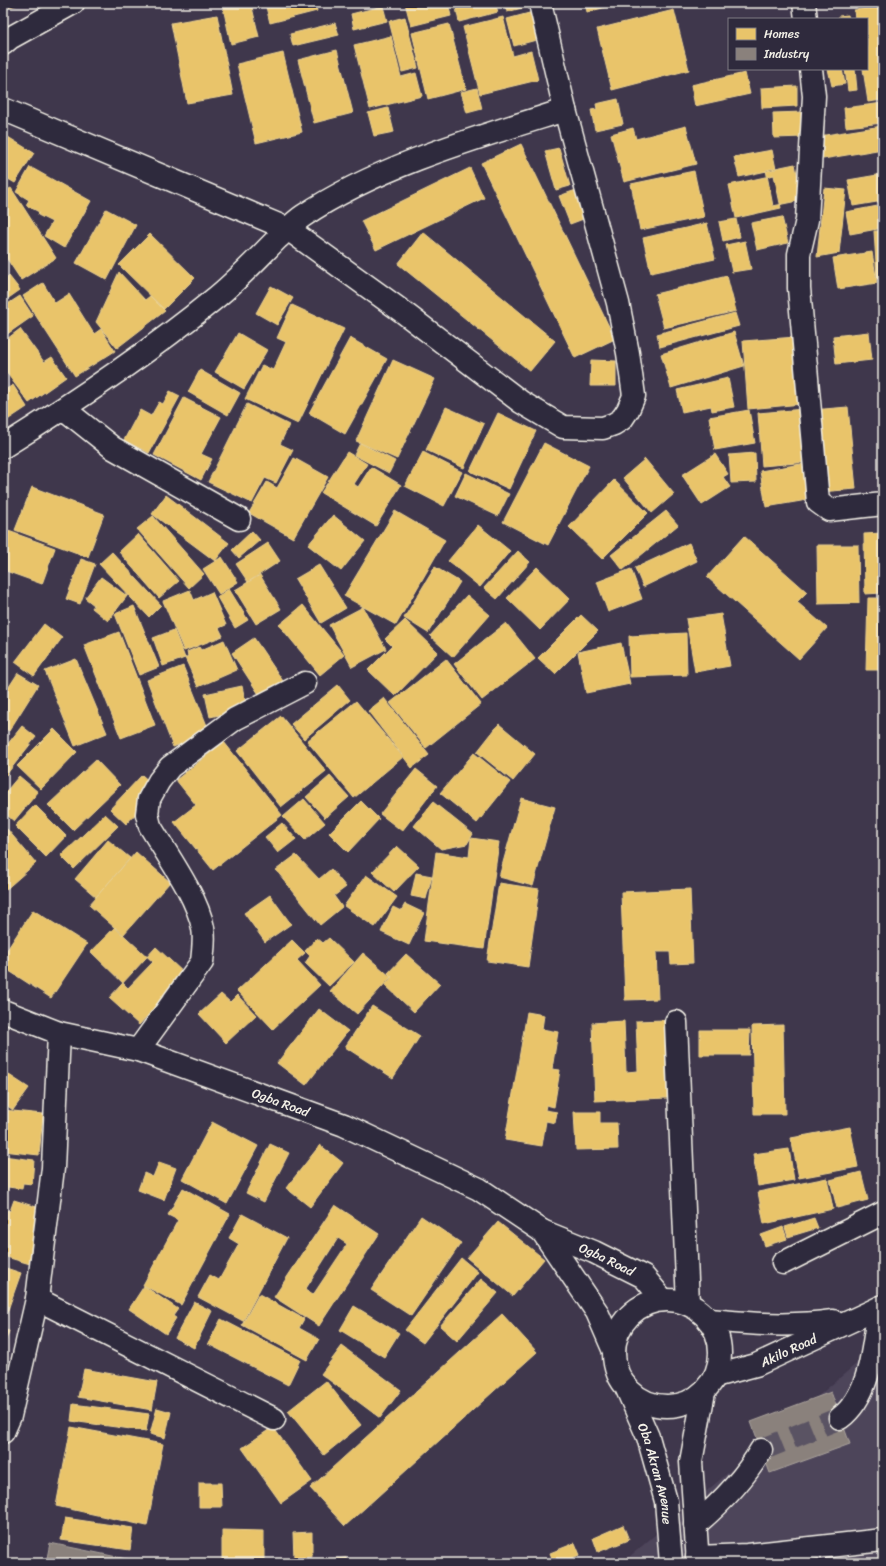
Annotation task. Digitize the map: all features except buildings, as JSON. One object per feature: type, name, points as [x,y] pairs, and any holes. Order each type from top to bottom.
[{"type":"street","points":[[3,44],[10,38],[73,3]]},
{"type":"street","points":[[3,108],[288,229],[403,312],[528,406],[562,427],[603,428],[614,424],[625,414],[634,396],[628,353],[618,303],[565,110],[540,3]]},
{"type":"street","points":[[804,3],[806,18]]},
{"type":"street","points":[[811,70],[814,96],[807,220],[800,254],[800,288],[818,502],[829,510],[883,504]]},
{"type":"street","points":[[3,447],[64,409],[170,334],[215,299],[301,217],[344,190],[477,138],[565,110]]},
{"type":"street","points":[[64,409],[113,448],[239,519]]},
{"type":"street","points":[[138,1050],[202,962],[204,944],[203,928],[194,902],[150,826],[147,814],[149,799],[159,781],[176,762],[235,719],[305,683]]},
{"type":"street","name":"Ogba Road","points":[[3,1011],[59,1033],[138,1050],[344,1126],[479,1189],[542,1231],[594,1252],[644,1277],[663,1300]]},
{"type":"street","points":[[676,1022],[688,1304]]},
{"type":"street","points":[[3,1432],[10,1416],[37,1299],[53,1168],[59,1033]]},
{"type":"street","points":[[783,1263],[881,1219]]},
{"type":"street","name":"Ogba Road","points":[[542,1231],[598,1312],[614,1351]]},
{"type":"street","points":[[37,1299],[274,1419]]},
{"type":"street","points":[[710,1384],[686,1403],[664,1406],[644,1401],[626,1388],[619,1377],[615,1364],[614,1351],[616,1336],[623,1322],[634,1311],[648,1304],[663,1300],[688,1304],[709,1320],[717,1333],[720,1348],[720,1362],[710,1384],[691,1462],[698,1560],[883,1540]]},
{"type":"street","points":[[840,1418],[850,1410],[865,1380],[881,1307]]},
{"type":"street","name":"Akilo Road","points":[[710,1384],[881,1307]]},
{"type":"street","name":"Akilo Road","points":[[709,1320],[775,1325],[805,1325],[858,1317]]},
{"type":"street","name":"Oba Akran Avenue","points":[[626,1388],[648,1436],[661,1481],[666,1501],[671,1563]]},
{"type":"street","points":[[695,1525],[734,1489],[750,1468],[761,1450]]},
{"type":"shaded area","points":[[883,1341],[883,1563],[622,1563]]},
{"type":"tunnel","points":[[761,1450],[840,1418]]}]
